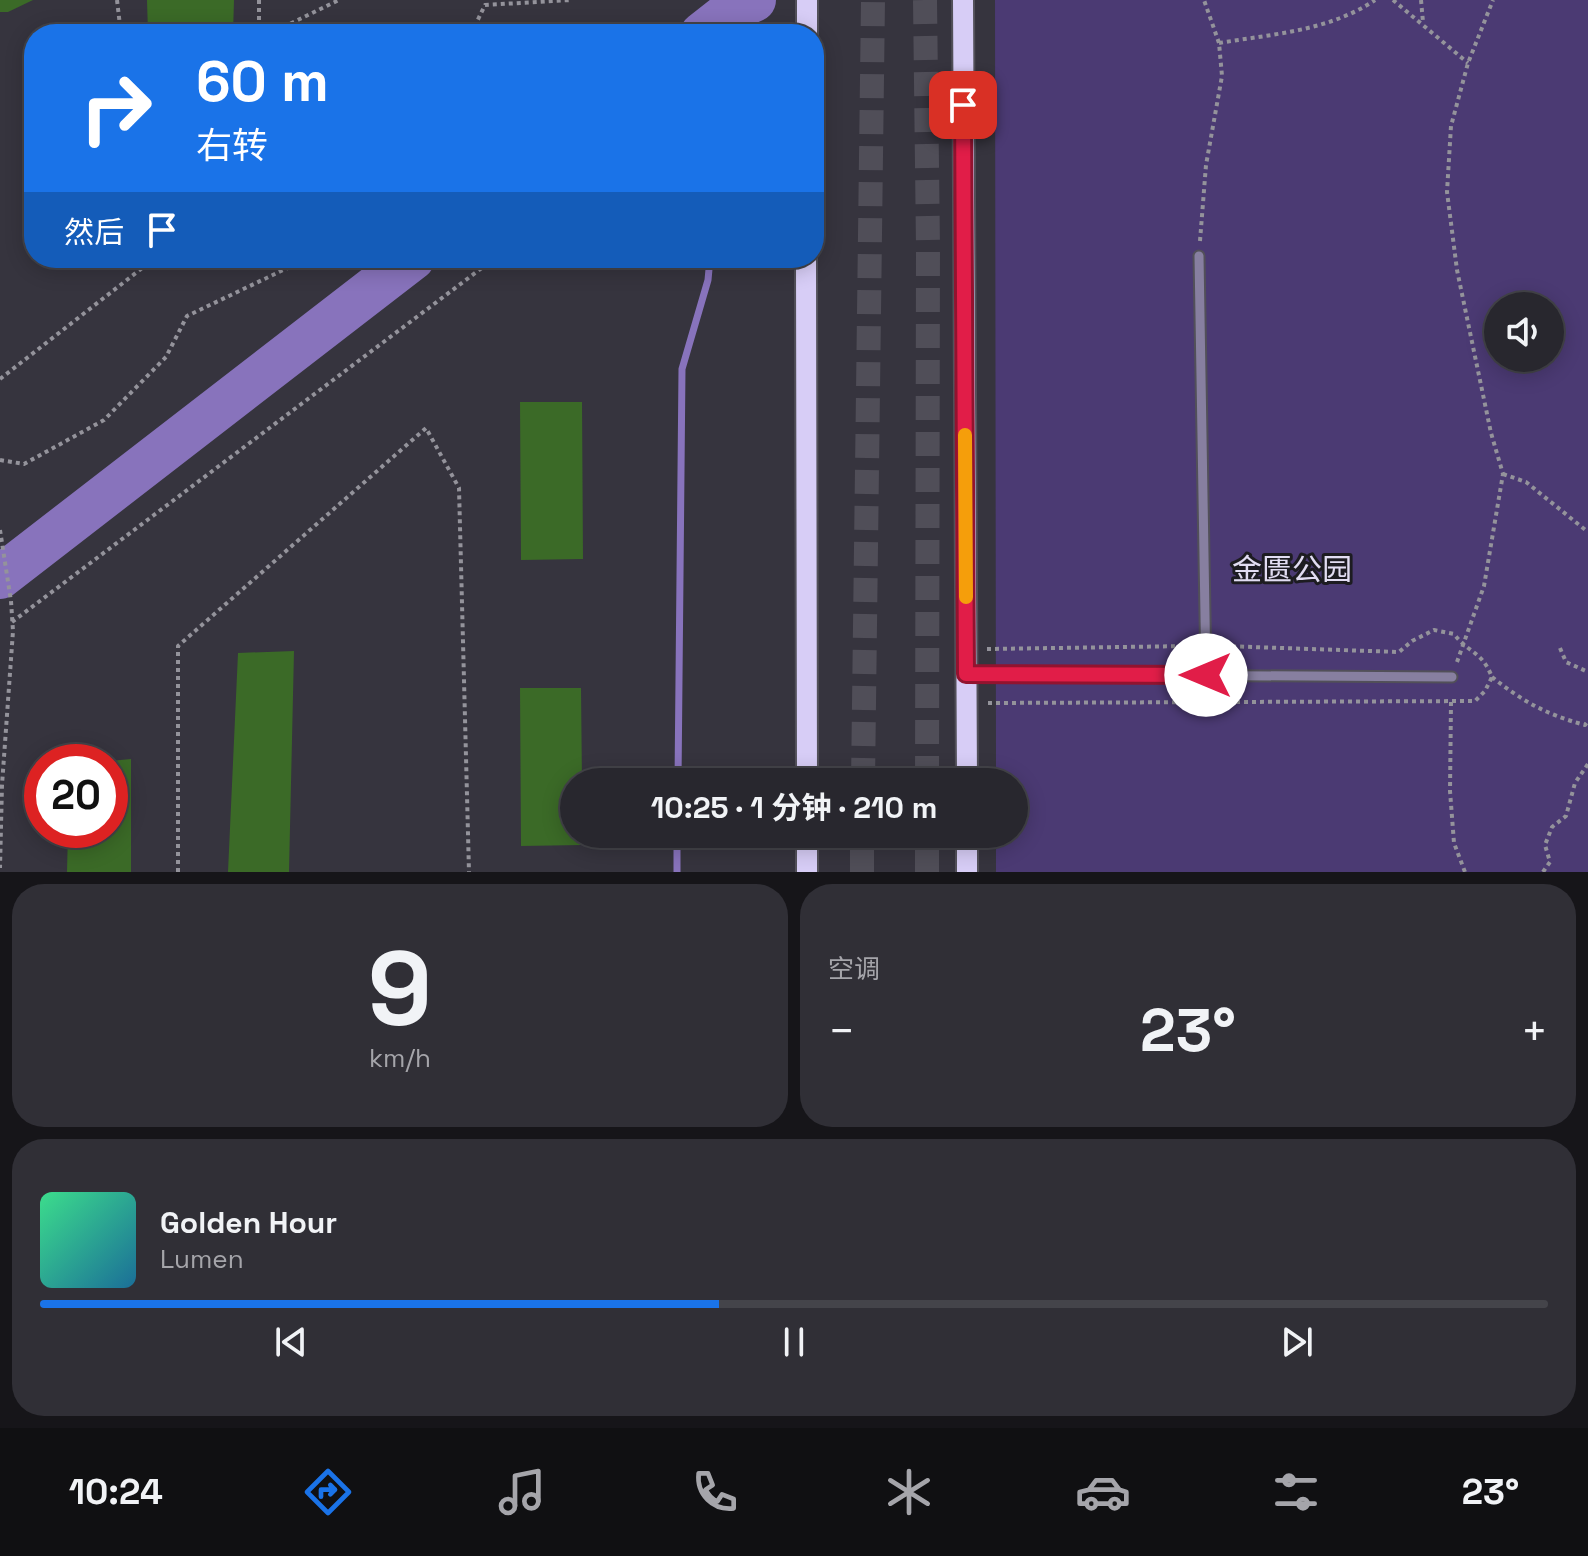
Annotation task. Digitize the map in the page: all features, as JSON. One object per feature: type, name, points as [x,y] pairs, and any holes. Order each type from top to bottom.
[{"type":"main road","points":[[807,0],[807,24]]},
{"type":"main road","points":[[963,0],[967,768]]},
{"type":"main road","points":[[806,268],[807,768]]},
{"type":"main road","points":[[807,848],[807,872]]},
{"type":"main road","points":[[967,848],[967,872]]},
{"type":"lane","points":[[1199,256],[1206,675]]},
{"type":"lane","points":[[966,674],[1452,677]]},
{"type":"path","points":[[117,0],[120,24]]},
{"type":"path","points":[[259,0],[259,24]]},
{"type":"path","points":[[290,24],[339,0]]},
{"type":"path","points":[[476,24],[485,5],[571,0]]},
{"type":"path","points":[[1199,256],[1206,165],[1222,76],[1219,43],[1204,0]]},
{"type":"path","points":[[1219,43],[1314,28],[1356,13],[1375,0]]},
{"type":"path","points":[[1393,0],[1423,22],[1468,63]]},
{"type":"path","points":[[1421,0],[1423,22]]},
{"type":"path","points":[[1465,872],[1454,843],[1450,791],[1452,677],[1484,586],[1503,474],[1491,433],[1457,270],[1447,192],[1451,126],[1468,63],[1493,0]]},
{"type":"path","points":[[398,24],[400,20]]},
{"type":"path","points":[[0,379],[142,268]]},
{"type":"path","points":[[0,460],[24,464],[104,420],[166,357],[187,316],[287,268]]},
{"type":"path","points":[[12,622],[482,268]]},
{"type":"path","points":[[178,872],[178,646],[426,428],[459,488],[469,872]]},
{"type":"path","points":[[1503,474],[1526,482],[1588,532]]},
{"type":"path","points":[[0,530],[12,622],[0,868]]},
{"type":"path","points":[[1560,648],[1566,662],[1588,672]]},
{"type":"path","points":[[1492,677],[1522,701],[1560,718],[1586,723],[1588,731]]},
{"type":"path","points":[[981,703],[1451,702]]},
{"type":"path","points":[[1543,872],[1550,862],[1545,845],[1552,827],[1566,816],[1575,783],[1588,764]]},
{"type":"green space","name":"金匮公园","points":[[995,0],[1588,0],[1588,872],[996,872],[996,848],[1028,848],[1028,768],[996,768]]},
{"type":"building","points":[[0,0],[33,0],[8,12],[0,12]]},
{"type":"building","points":[[147,0],[234,0],[233,24],[148,24]]},
{"type":"building","points":[[520,402],[582,402],[583,559],[521,560]]},
{"type":"building","points":[[294,651],[289,872],[228,872],[238,653]]},
{"type":"building","points":[[520,688],[581,688],[582,768],[560,768],[560,845],[521,846]]},
{"type":"building","points":[[128,759],[131,759],[131,872],[67,872],[68,848],[128,848]]},
{"type":"waterway","points":[[715,24],[734,9],[754,0]]},
{"type":"waterway","points":[[732,24],[734,9]]},
{"type":"waterway","points":[[0,577],[400,268]]},
{"type":"waterway","points":[[678,768],[682,369],[709,268]]},
{"type":"waterway","points":[[677,848],[677,872]]},
{"type":"tunnel","points":[[863,768],[873,0]]},
{"type":"tunnel","points":[[925,0],[927,768]]},
{"type":"tunnel","points":[[862,848],[862,872]]},
{"type":"tunnel","points":[[927,848],[927,872]]},
{"type":"slow traffic","points":[[965,435],[966,597]]},
{"type":"route","points":[[963,105],[966,674],[1206,675]]}]
